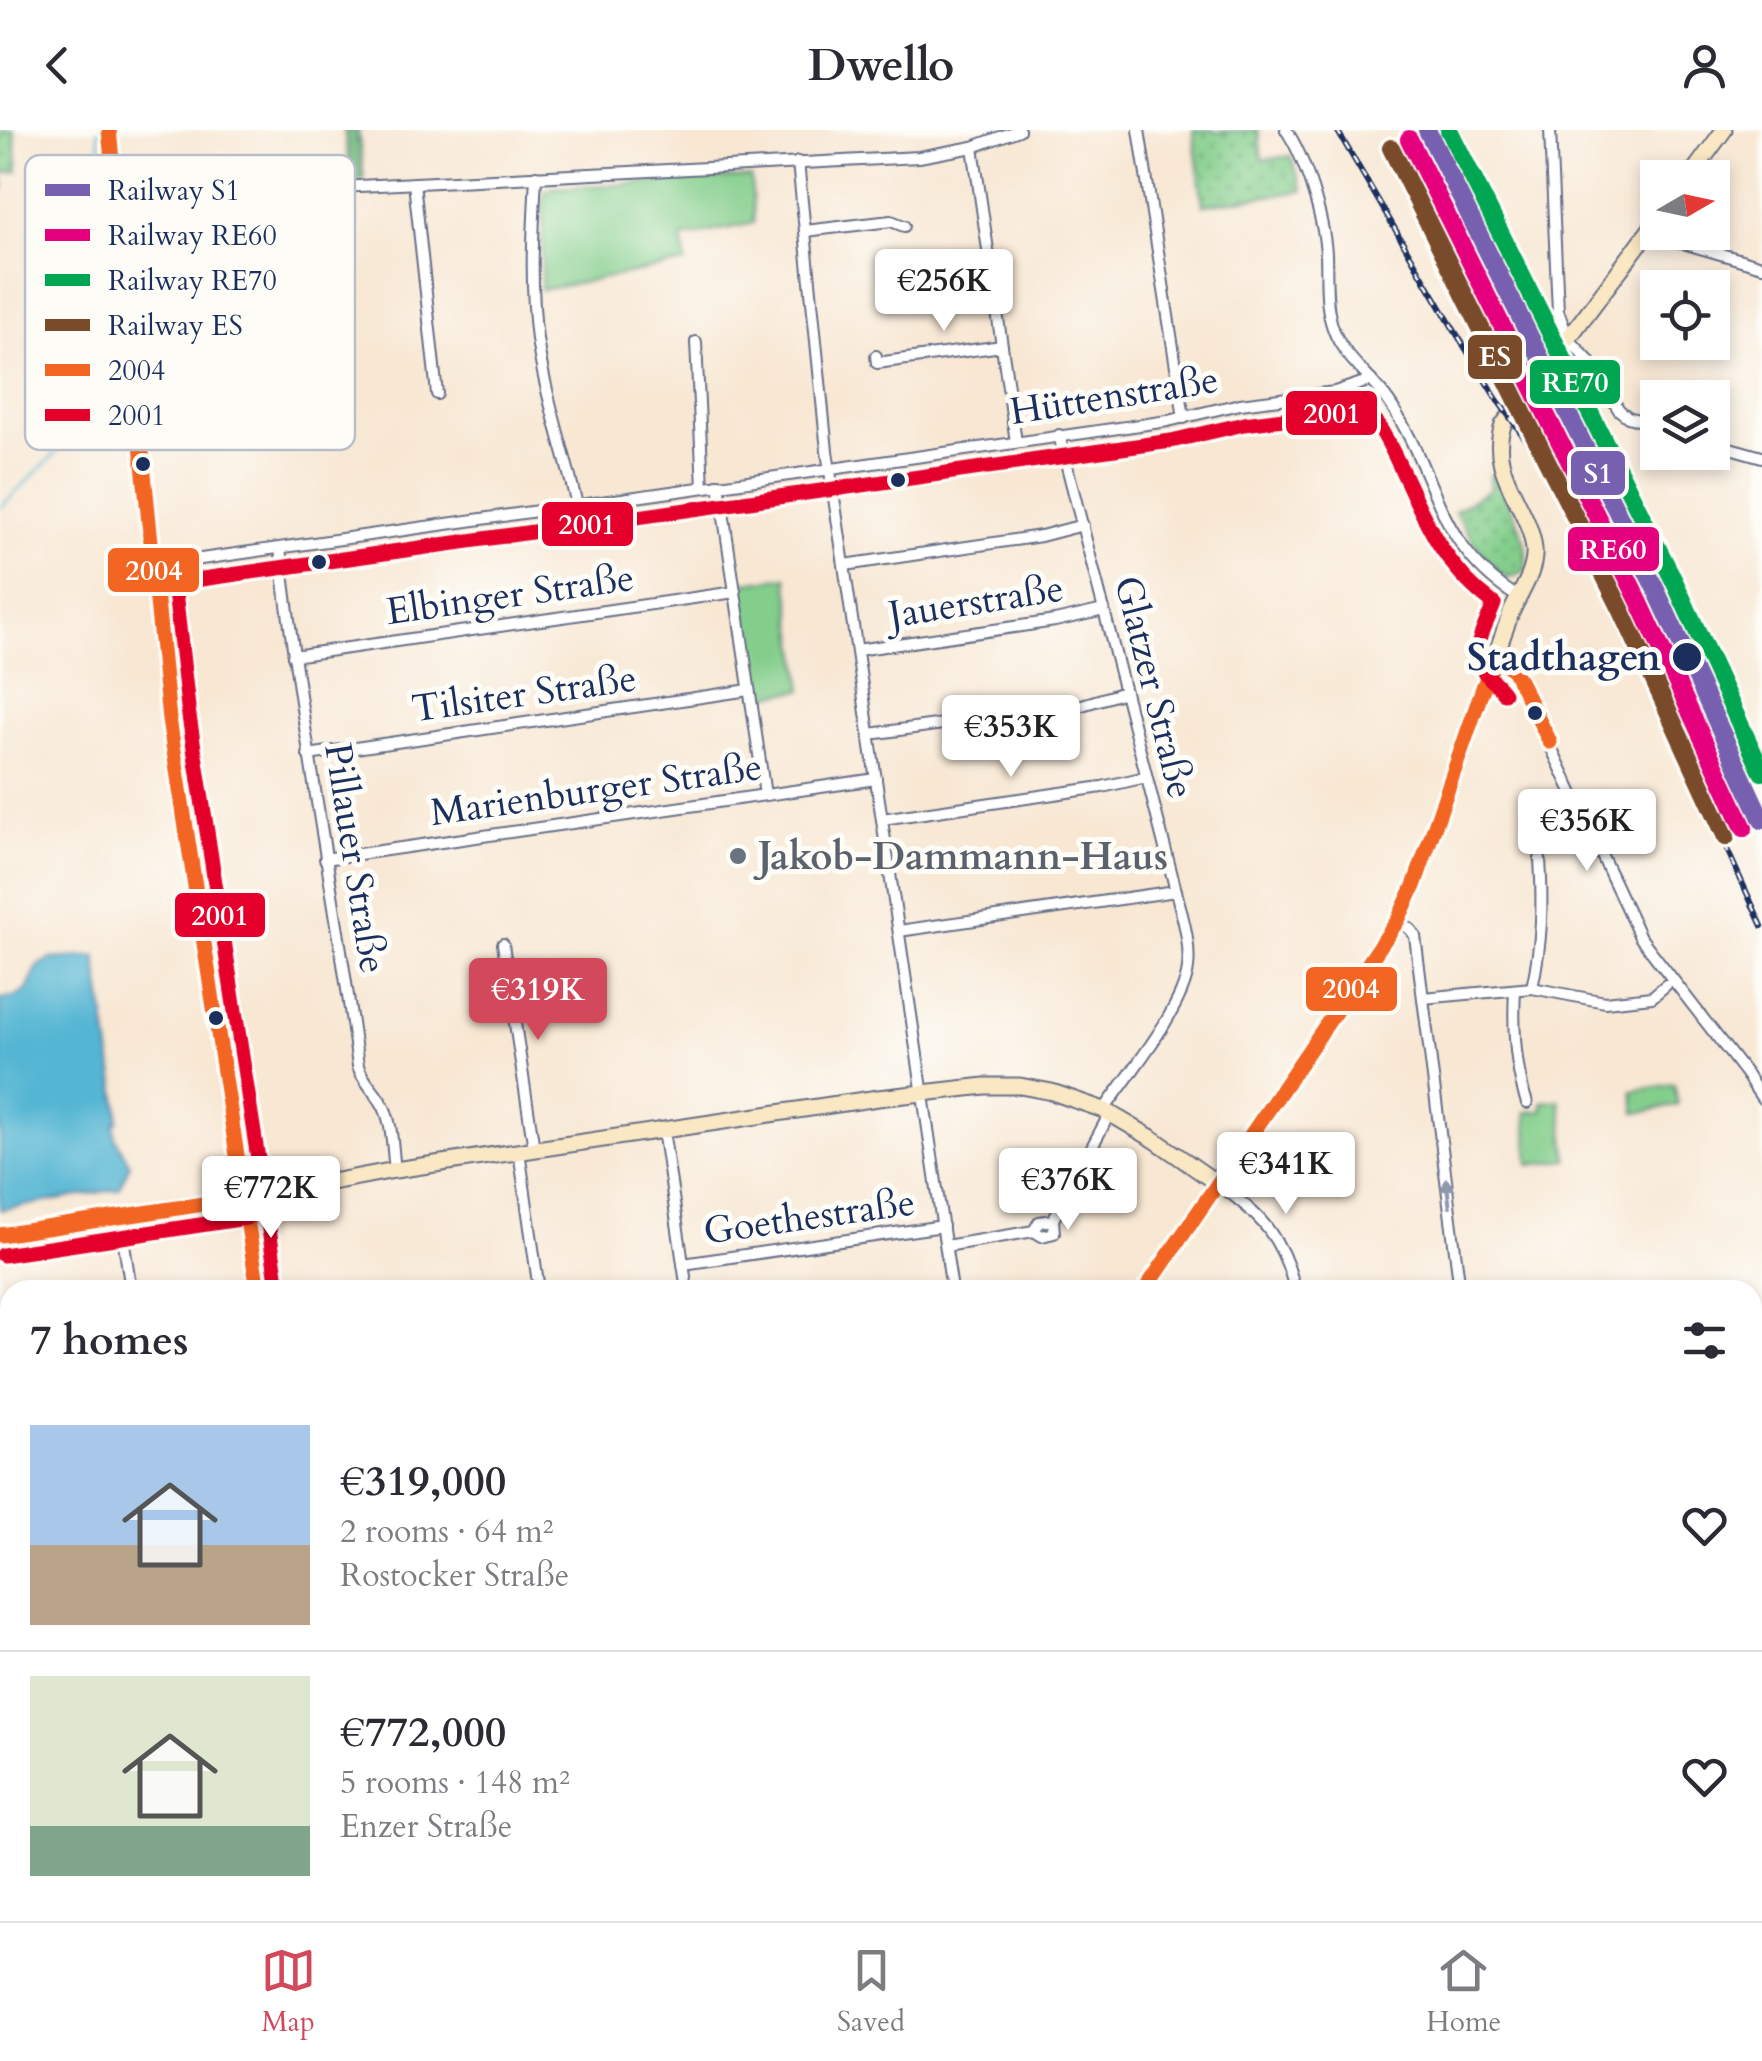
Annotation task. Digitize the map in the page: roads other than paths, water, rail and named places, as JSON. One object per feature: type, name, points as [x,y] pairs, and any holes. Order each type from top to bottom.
[{"type":"main road","points":[[109,130],[111,155]]},
{"type":"main road","points":[[1702,160],[1724,130]]},
{"type":"main road","points":[[0,1234],[526,1150],[985,1086],[1020,1086],[1052,1092],[1107,1111],[1218,1184],[1398,920],[1414,886],[1484,685],[1530,573],[1532,539],[1498,452],[1498,438],[1503,425],[1640,243]]},
{"type":"main road","points":[[141,450],[168,719],[244,1198]]},
{"type":"street","points":[[355,186],[919,156],[974,146],[1019,130]]},
{"type":"street","points":[[1139,130],[1184,418]]},
{"type":"street","points":[[1286,130],[1320,221],[1328,309],[1340,345],[1387,398],[1400,419],[1456,539],[1485,574],[1518,597]]},
{"type":"street","points":[[1550,130],[1558,311],[1568,338],[1588,360],[1620,410],[1640,421]]},
{"type":"street","points":[[974,146],[1016,442]]},
{"type":"street","points":[[798,162],[830,468],[951,1280]]},
{"type":"street","points":[[536,176],[532,278],[538,342],[577,505]]},
{"type":"street","points":[[414,182],[437,394]]},
{"type":"street","points":[[805,231],[891,221],[904,226]]},
{"type":"street","points":[[1718,250],[1762,266]]},
{"type":"street","points":[[696,342],[704,487]]},
{"type":"street","points":[[876,356],[878,364],[1002,346]]},
{"type":"street","name":"Hüttenstraße","points":[[152,566],[1184,418],[1240,404],[1335,392],[1371,380]]},
{"type":"street","name":"Glatzer Straße","points":[[946,1246],[1034,1231],[1040,1222],[1053,1220],[1107,1111],[1185,986],[1188,950],[1176,891],[1059,435]]},
{"type":"street","points":[[1730,448],[1762,457]]},
{"type":"street","points":[[719,484],[765,795]]},
{"type":"street","points":[[845,564],[1041,536],[1083,526]]},
{"type":"street","name":"Pillauer Straße","points":[[280,548],[293,656],[358,1066],[366,1084],[382,1103],[395,1170]]},
{"type":"street","name":"Elbinger Straße","points":[[293,656],[736,592]]},
{"type":"street","name":"Jauerstraße","points":[[857,650],[1055,621],[1104,610]]},
{"type":"street","points":[[1497,656],[1512,668],[1521,684],[1640,937],[1762,1098]]},
{"type":"street","name":"Tilsiter Straße","points":[[308,755],[748,690]]},
{"type":"street","points":[[870,734],[1082,705],[1125,692]]},
{"type":"street","points":[[882,819],[1146,777]]},
{"type":"street","name":"Marienburger Straße","points":[[325,859],[876,778]]},
{"type":"street","points":[[1532,988],[1543,910],[1540,859]]},
{"type":"street","points":[[898,930],[1176,891]]},
{"type":"street","points":[[1398,920],[1415,936],[1459,1280]]},
{"type":"street","points":[[503,944],[539,1280]]},
{"type":"street","points":[[1423,998],[1532,988],[1605,1002],[1652,997],[1666,985]]},
{"type":"street","points":[[1515,990],[1520,1083],[1527,1103]]},
{"type":"street","points":[[662,1130],[685,1280]]},
{"type":"street","points":[[1153,1280],[1218,1184],[1250,1208],[1275,1236],[1291,1280]]},
{"type":"street","points":[[244,1198],[256,1280]]},
{"type":"street","points":[[120,1217],[129,1280]]},
{"type":"street","name":"Goethestraße","points":[[683,1264],[943,1226]]},
{"type":"water","points":[[96,956],[118,1105],[115,1138],[130,1164],[119,1189],[0,1210],[0,999],[27,990],[38,966],[51,959]]},
{"type":"waterway","points":[[98,130],[101,155]]},
{"type":"waterway","points":[[0,508],[59,450]]},
{"type":"railway","points":[[1337,130],[1496,398],[1542,462],[1587,543],[1762,926]]},
{"type":"rail line","name":"S1","points":[[1427,130],[1657,592],[1762,820]]},
{"type":"rail line","name":"RE70","points":[[1449,130],[1675,583],[1762,772]]},
{"type":"rail line","name":"RE60","points":[[1409,139],[1639,601],[1744,828]]},
{"type":"rail line","name":"ES","points":[[1391,148],[1621,609],[1726,837]]},
{"type":"place","name":"Stadthagen","points":[[1687,657]]},
{"type":"place","name":"Jakob-Dammann-Haus","points":[[738,856]]}]
